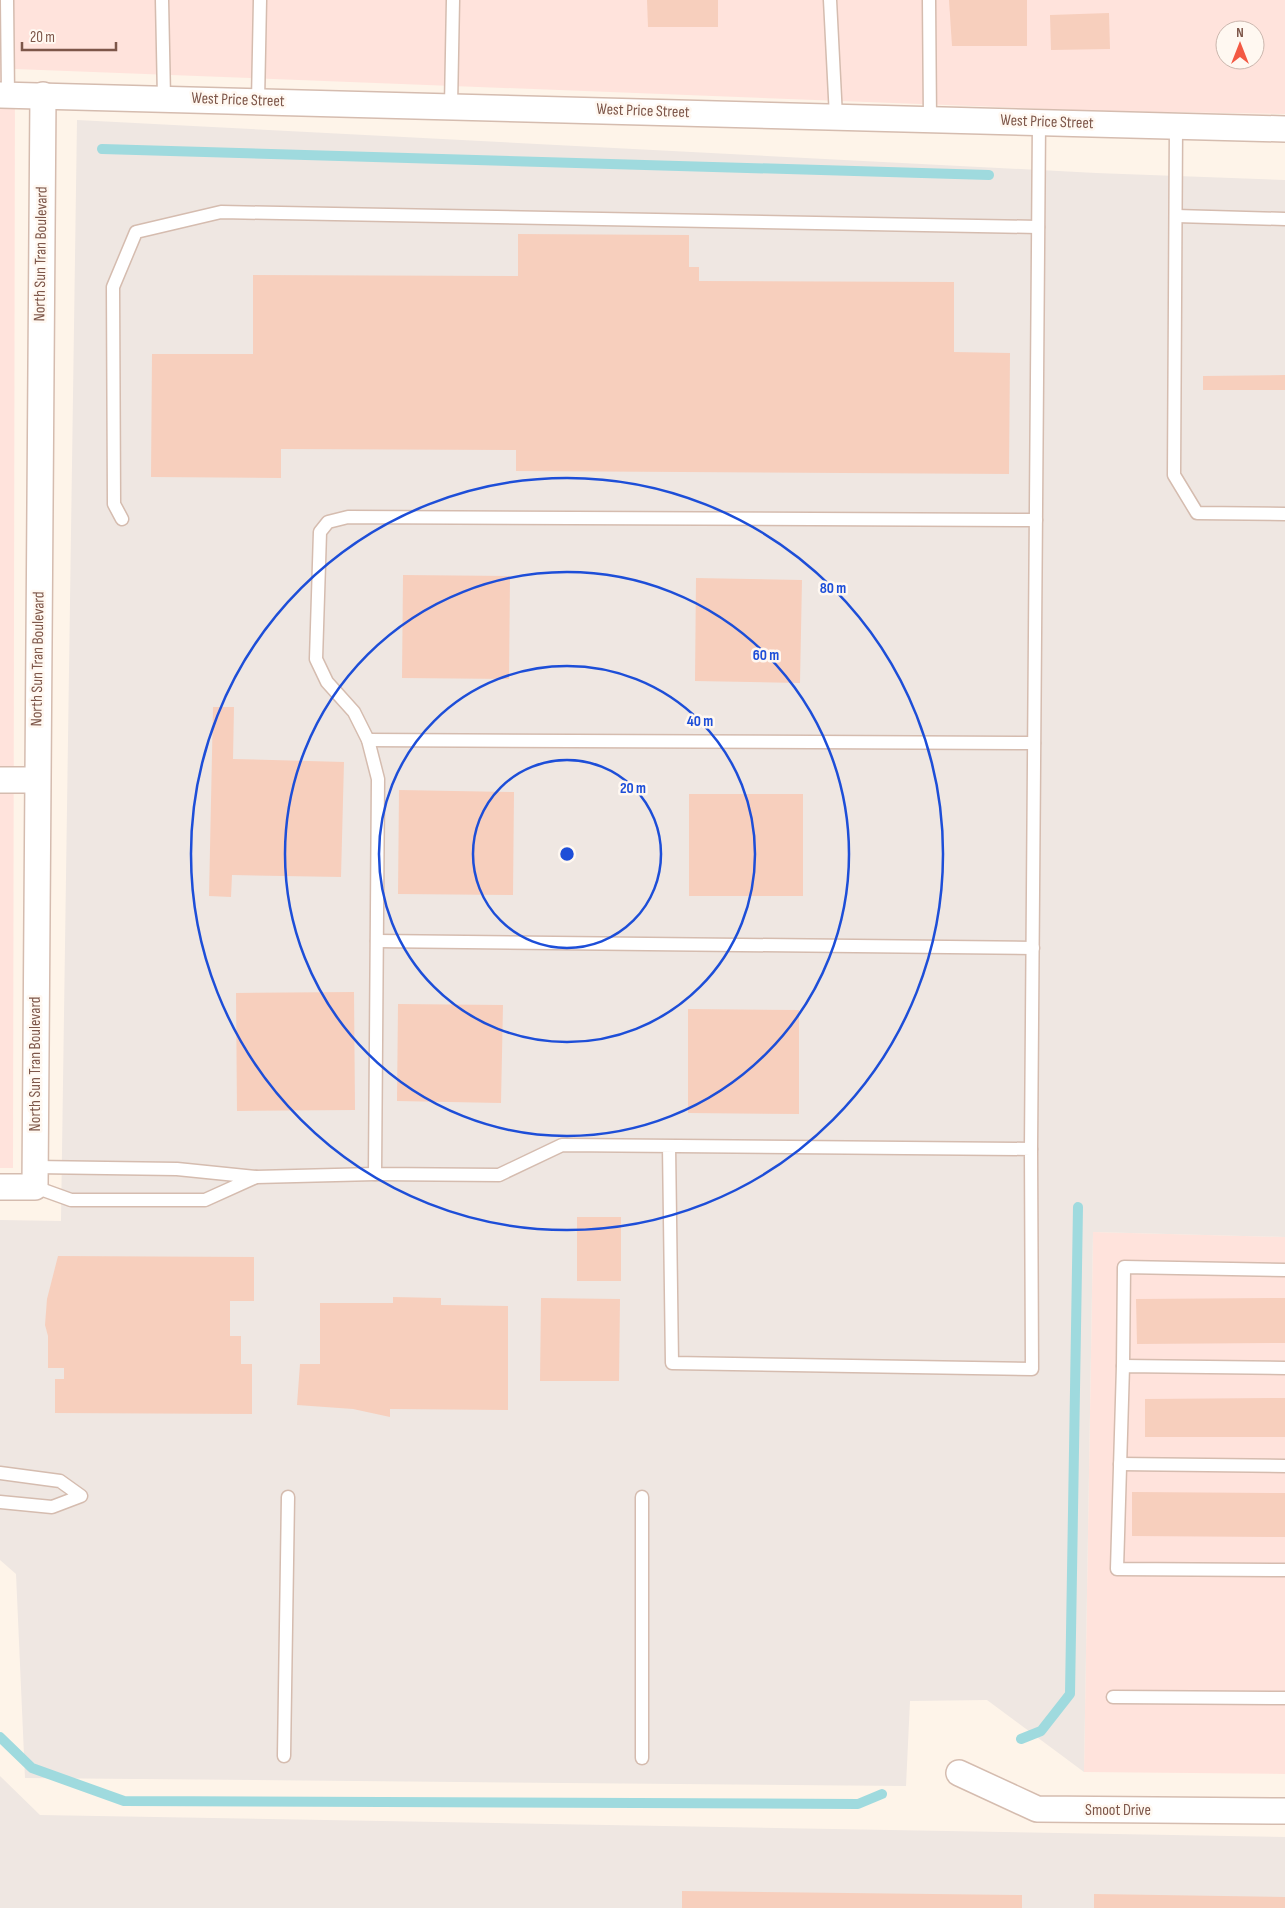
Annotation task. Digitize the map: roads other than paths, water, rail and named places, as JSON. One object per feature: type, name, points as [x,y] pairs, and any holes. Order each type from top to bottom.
[{"type":"street","name":"West Price Street","points":[[4,95],[1285,129]]},
{"type":"street","name":"North Sun Tran Boulevard","points":[[35,1177],[36,780],[43,95]]},
{"type":"street","points":[[0,780],[36,780]]},
{"type":"street","points":[[0,1187],[35,1177]]},
{"type":"street","name":"Smoot Drive","points":[[959,1773],[1037,1810],[1285,1812]]},
{"type":"lane","points":[[4,95],[7,0]]},
{"type":"lane","points":[[162,0],[164,98]]},
{"type":"lane","points":[[258,101],[260,0]]},
{"type":"lane","points":[[451,106],[453,0]]},
{"type":"lane","points":[[830,0],[836,116]]},
{"type":"lane","points":[[929,0],[930,119]]},
{"type":"lane","points":[[669,1146],[672,1363],[1032,1369],[1031,1149],[1039,122]]},
{"type":"lane","points":[[1176,126],[1174,475],[1198,513],[1285,514]]},
{"type":"lane","points":[[122,520],[114,504],[114,287],[136,232],[221,212],[1038,227]]},
{"type":"lane","points":[[1176,216],[1285,219]]},
{"type":"lane","points":[[375,1174],[378,779],[368,740],[354,712],[327,682],[316,660],[320,532],[328,522],[348,517],[1036,520]]},
{"type":"lane","points":[[368,740],[1034,743]]},
{"type":"lane","points":[[378,941],[1033,948]]},
{"type":"lane","points":[[35,1177],[177,1169],[256,1178],[375,1174],[499,1175],[562,1145],[1031,1149]]},
{"type":"lane","points":[[35,1177],[72,1200],[206,1200],[256,1178]]},
{"type":"lane","points":[[1285,1270],[1124,1266],[1117,1570],[1285,1570]]},
{"type":"lane","points":[[1123,1366],[1285,1368]]},
{"type":"lane","points":[[1120,1464],[1285,1466]]},
{"type":"lane","points":[[0,1473],[60,1481],[81,1496],[52,1507],[0,1502]]},
{"type":"lane","points":[[284,1756],[288,1497]]},
{"type":"lane","points":[[642,1497],[642,1758]]},
{"type":"lane","points":[[1113,1697],[1285,1698]]},
{"type":"waterway","points":[[102,149],[989,175]]},
{"type":"waterway","points":[[1021,1739],[1041,1731],[1070,1694],[1078,1207]]},
{"type":"waterway","points":[[0,1737],[32,1768],[124,1801],[858,1804],[882,1794]]}]
